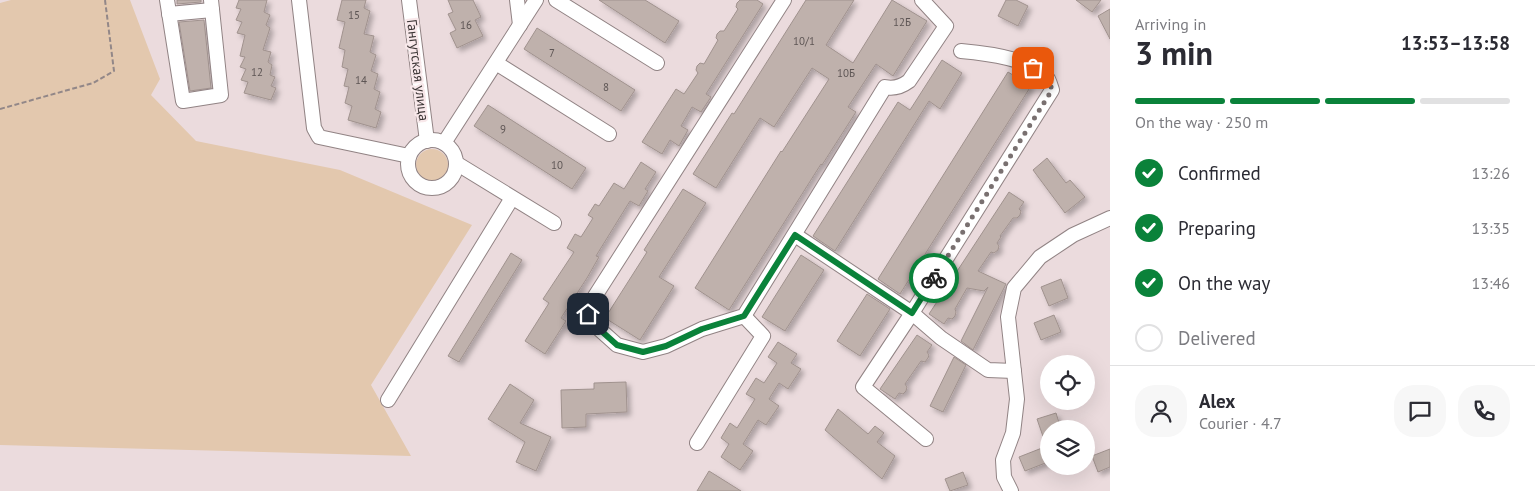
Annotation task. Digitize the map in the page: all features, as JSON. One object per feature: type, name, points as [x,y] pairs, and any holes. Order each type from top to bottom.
[{"type":"street","points":[[167,0],[183,101],[221,95],[211,5],[170,14]]},
{"type":"street","points":[[299,0],[314,128],[319,137],[409,156],[409,171],[412,179],[425,188],[441,187],[453,177],[456,163],[454,154],[444,143],[536,0]]},
{"type":"street","name":"Гангутская улица","points":[[409,0],[427,141]]},
{"type":"street","points":[[516,0],[520,25]]},
{"type":"street","points":[[556,0],[657,63]]},
{"type":"street","points":[[784,0],[590,304],[588,314],[598,328],[617,345],[643,352],[666,346],[702,329],[744,316],[885,87],[902,86],[909,81],[946,26],[922,0]]},
{"type":"street","points":[[926,439],[863,387],[1043,108],[1052,90],[1049,81],[1043,74],[1023,62],[961,51]]},
{"type":"street","points":[[496,63],[609,134]]},
{"type":"street","name":"Гангутская улица","points":[[409,156],[420,144],[427,141],[435,140],[444,143]]},
{"type":"street","points":[[456,163],[554,223]]},
{"type":"street","points":[[388,400],[512,198]]},
{"type":"street","points":[[1011,491],[1004,477],[1003,460],[1013,433],[1016,399],[1008,317],[1014,288],[1040,257],[1073,235],[1110,218]]},
{"type":"street","points":[[795,235],[912,313],[941,338],[988,370],[1014,372]]},
{"type":"street","points":[[697,443],[763,336],[744,316]]},
{"type":"path","points":[[0,109],[93,83],[114,71],[105,0]]},
{"type":"shaded area","points":[[11,0],[130,0],[160,79],[151,95],[196,141],[340,170],[472,225],[371,385],[411,456],[0,445],[0,3]]},
{"type":"shaded area","points":[[432,149],[438,150],[443,154],[447,159],[447,171],[443,176],[438,180],[432,181],[426,180],[421,176],[417,171],[416,165],[417,159],[421,154],[426,150]]},
{"type":"building","points":[[177,0],[201,0],[201,2],[177,4]]},
{"type":"building","points":[[239,0],[267,0],[264,12],[270,15],[266,25],[270,28],[263,50],[271,52],[268,62],[272,65],[270,75],[275,77],[271,86],[276,88],[271,100],[244,93],[248,82],[241,80],[246,69],[240,67],[245,57],[240,56],[245,35],[237,33],[242,22],[236,20],[241,9],[236,8]]},
{"type":"building","points":[[342,0],[366,0],[364,8],[370,11],[364,34],[374,36],[370,52],[376,55],[371,71],[378,74],[374,89],[380,92],[375,109],[381,112],[376,128],[348,120],[352,106],[345,103],[349,87],[344,86],[348,69],[342,67],[345,50],[339,48],[345,22],[337,20]]},
{"type":"building","points":[[448,0],[473,0],[481,17],[475,20],[483,36],[457,48],[450,33],[456,30],[448,14],[453,12]]},
{"type":"building","points":[[599,0],[645,0],[679,21],[665,43]]},
{"type":"building","points":[[740,0],[757,0],[763,4],[706,94],[711,97],[701,112],[692,107],[681,126],[688,130],[679,146],[670,140],[662,154],[642,142],[676,89],[684,94],[698,73],[696,70],[697,66],[700,63],[704,64],[718,40],[716,38],[717,34],[720,31],[724,31],[738,9],[736,7]]},
{"type":"building","points":[[806,0],[854,0],[826,45],[853,63],[892,0],[927,21],[893,76],[876,64],[848,107],[856,112],[729,310],[695,288],[781,151],[829,79],[812,68],[774,127],[760,118],[716,188],[693,174],[732,113],[734,114]]},
{"type":"building","points":[[1006,0],[1016,0],[1028,6],[1018,26],[998,16]]},
{"type":"building","points":[[1076,0],[1101,0],[1092,12]]},
{"type":"building","points":[[1110,9],[1110,39],[1098,16]]},
{"type":"building","points":[[204,20],[211,88],[190,91],[179,22]]},
{"type":"building","points":[[537,28],[635,90],[621,111],[524,49]]},
{"type":"building","points":[[942,60],[962,73],[940,109],[929,101],[835,251],[813,236],[898,102],[910,110]]},
{"type":"building","points":[[1008,72],[1031,86],[900,294],[878,279]]},
{"type":"building","points":[[488,105],[586,168],[572,189],[474,126]]},
{"type":"building","points":[[1047,158],[1066,183],[1070,180],[1085,197],[1065,213],[1033,170]]},
{"type":"building","points":[[641,162],[656,172],[645,189],[648,191],[639,206],[630,201],[596,256],[599,257],[587,278],[561,318],[566,321],[545,354],[525,341],[549,303],[543,299],[574,252],[567,248],[575,234],[581,237],[593,218],[588,215],[595,204],[599,206],[614,183],[624,189]]},
{"type":"building","points":[[683,189],[706,203],[659,277],[674,286],[640,340],[605,318],[647,252],[644,250]]},
{"type":"building","points":[[1009,192],[1024,202],[1019,209],[1021,211],[1020,215],[1017,218],[1013,218],[1000,236],[997,243],[999,246],[998,250],[994,253],[991,252],[978,271],[1006,284],[973,350],[961,341],[988,287],[984,291],[967,288],[955,309],[955,316],[952,319],[948,318],[944,324],[929,314]]},
{"type":"building","points":[[511,253],[522,260],[459,362],[448,356]]},
{"type":"building","points":[[801,255],[824,270],[785,331],[762,317]]},
{"type":"building","points":[[1061,279],[1068,298],[1049,306],[1041,287]]},
{"type":"building","points":[[867,294],[890,309],[860,356],[837,341]]},
{"type":"building","points":[[1054,315],[1061,332],[1041,340],[1034,323]]},
{"type":"building","points":[[917,335],[932,345],[927,352],[928,358],[925,362],[921,361],[905,384],[907,387],[906,391],[903,394],[899,393],[895,399],[880,389]]},
{"type":"building","points":[[778,342],[797,354],[791,363],[801,369],[788,389],[779,383],[769,399],[779,406],[766,425],[758,420],[743,444],[753,451],[740,470],[721,457],[729,444],[721,438],[730,423],[737,428],[755,399],[746,394],[756,378],[764,383],[777,363],[768,357]]},
{"type":"building","points":[[954,357],[966,365],[943,412],[930,406]]},
{"type":"building","points":[[626,382],[627,412],[586,414],[586,427],[562,428],[561,390],[594,389],[594,383]]},
{"type":"building","points":[[510,384],[534,400],[520,423],[551,437],[536,471],[516,462],[525,442],[488,419]]},
{"type":"building","points":[[838,409],[868,434],[875,426],[884,433],[877,442],[895,456],[882,479],[825,430]]},
{"type":"building","points":[[1056,413],[1058,420],[1040,420],[1040,428],[1037,419]]},
{"type":"building","points":[[1040,449],[1040,465],[1025,471],[1019,457]]},
{"type":"building","points":[[1110,449],[1110,467],[1098,472],[1095,464],[1095,455]]},
{"type":"building","points":[[709,471],[741,491],[697,491]]},
{"type":"building","points":[[963,472],[968,485],[950,491],[945,479]]},
{"type":"way so far","points":[[934,278],[1043,108],[1052,90],[1049,81],[1043,74],[1033,68]]},
{"type":"route","points":[[588,314],[598,328],[617,345],[643,352],[666,346],[702,329],[744,316],[795,235],[912,313],[934,278]]}]
